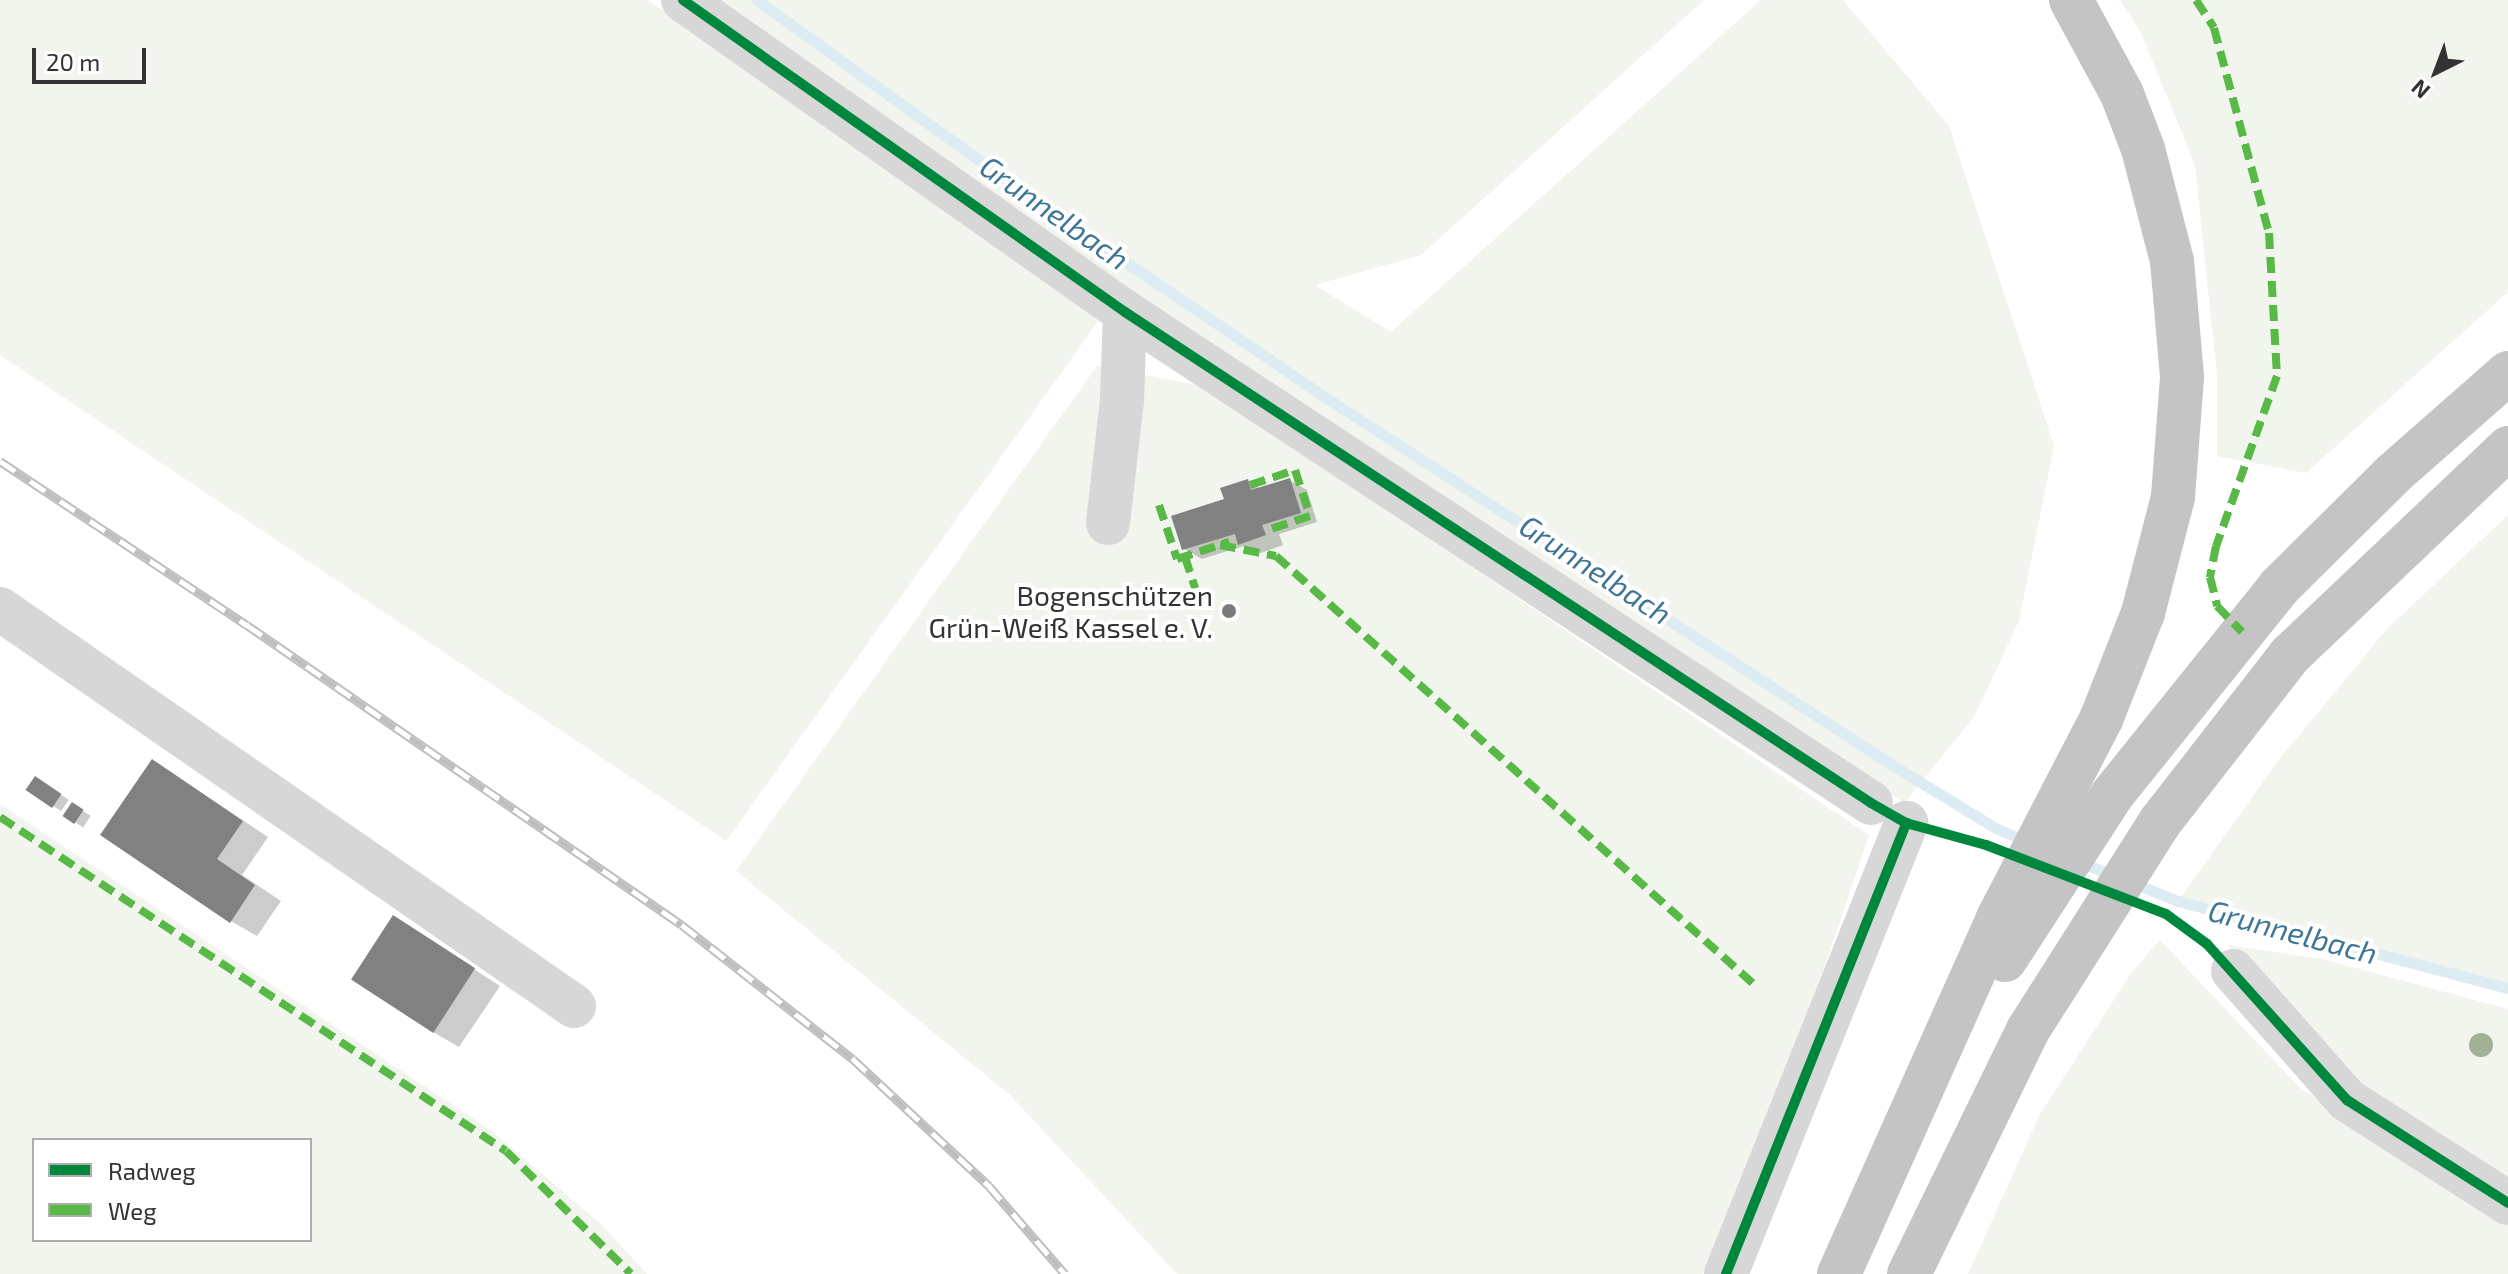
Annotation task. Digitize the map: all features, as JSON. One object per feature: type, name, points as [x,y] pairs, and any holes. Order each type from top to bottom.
[{"type":"highway","points":[[1839,1274],[1900,1142],[1926,1071],[2010,925],[2075,769],[2102,717],[2160,556],[2180,437],[2180,319],[2160,204],[2122,94],[2071,0]]},
{"type":"highway","points":[[2010,925],[2279,587],[2393,474],[2508,373]]},
{"type":"highway","points":[[1909,1274],[2028,1030],[2070,958],[2160,822],[2289,656],[2492,468],[2508,448]]},
{"type":"lane","points":[[683,0],[1125,312],[1889,813],[1726,1274]]},
{"type":"lane","points":[[1108,523],[1122,401],[1125,312]]},
{"type":"lane","points":[[0,609],[574,1006]]},
{"type":"lane","points":[[2233,971],[2347,1100],[2508,1203]]},
{"type":"shaded area","points":[[0,0],[648,0],[1099,320],[726,841],[0,355]]},
{"type":"shaded area","points":[[722,0],[1704,0],[1421,255],[1315,285],[1391,332],[1761,0],[1843,0],[1949,126],[2054,446],[2019,621],[1974,717],[1904,803],[1158,312]]},
{"type":"shaded area","points":[[2120,0],[2508,0],[2508,292],[2306,473],[2217,456],[2217,375],[2195,165],[2141,33]]},
{"type":"shaded area","name":"Bogenschützen Grün-Weiß Kassel e. V.","points":[[1097,366],[1203,386],[1869,835],[1801,1037],[1703,1274],[1177,1274],[1010,1095],[736,871]]},
{"type":"shaded area","points":[[2508,515],[2508,988],[2178,901],[2278,761],[2387,629]]},
{"type":"shaded area","points":[[0,804],[489,1129],[600,1223],[647,1274],[0,1274]]},
{"type":"shaded area","points":[[2160,940],[2299,1087],[2508,1224],[2508,1274],[1968,1274],[2040,1114],[2132,972]]},
{"type":"shaded area","points":[[2227,945],[2322,959],[2508,1009],[2508,1182],[2351,1082]]},
{"type":"building","points":[[1290,478],[1301,513],[1262,525],[1266,535],[1238,545],[1235,534],[1182,550],[1171,516],[1224,499],[1220,488],[1248,479],[1251,490]]},
{"type":"building","points":[[152,759],[243,821],[217,859],[255,885],[230,923],[100,835]]},
{"type":"building","points":[[35,776],[62,794],[52,808],[25,790]]},
{"type":"building","points":[[72,802],[84,810],[74,824],[62,816]]},
{"type":"building","points":[[393,915],[475,968],[433,1033],[351,980]]},
{"type":"waterway","name":"Grunnelbach","points":[[757,0],[1043,206],[1322,395],[1889,763],[1997,829],[2030,842]]},
{"type":"waterway","name":"Grunnelbach","points":[[2079,862],[2115,876]]},
{"type":"waterway","name":"Grunnelbach","points":[[2131,882],[2178,901],[2508,988]]},
{"type":"railway","points":[[0,461],[247,625],[682,925],[853,1059],[989,1186],[1065,1274]]},
{"type":"marked path","points":[[2196,0],[2214,28],[2269,233],[2277,376],[2216,546],[2210,577],[2217,606],[2242,632]]},
{"type":"marked path","points":[[1250,485],[1295,470],[1310,516],[1265,531]]},
{"type":"marked path","points":[[1159,505],[1177,559],[1229,542]]},
{"type":"marked path","points":[[1220,545],[1276,556],[1758,988]]},
{"type":"marked path","points":[[1185,557],[1195,588]]},
{"type":"marked path","points":[[0,817],[506,1151],[631,1274]]},
{"type":"cycle path","points":[[683,0],[1125,312],[1871,803],[1906,823],[1986,845],[2166,914],[2207,944],[2347,1100],[2508,1203]]},
{"type":"cycle path","points":[[1726,1274],[1906,823]]},
{"type":"place","name":"Bogenschützen Grün-Weiß Kassel e. V.","points":[[1229,611]]}]
